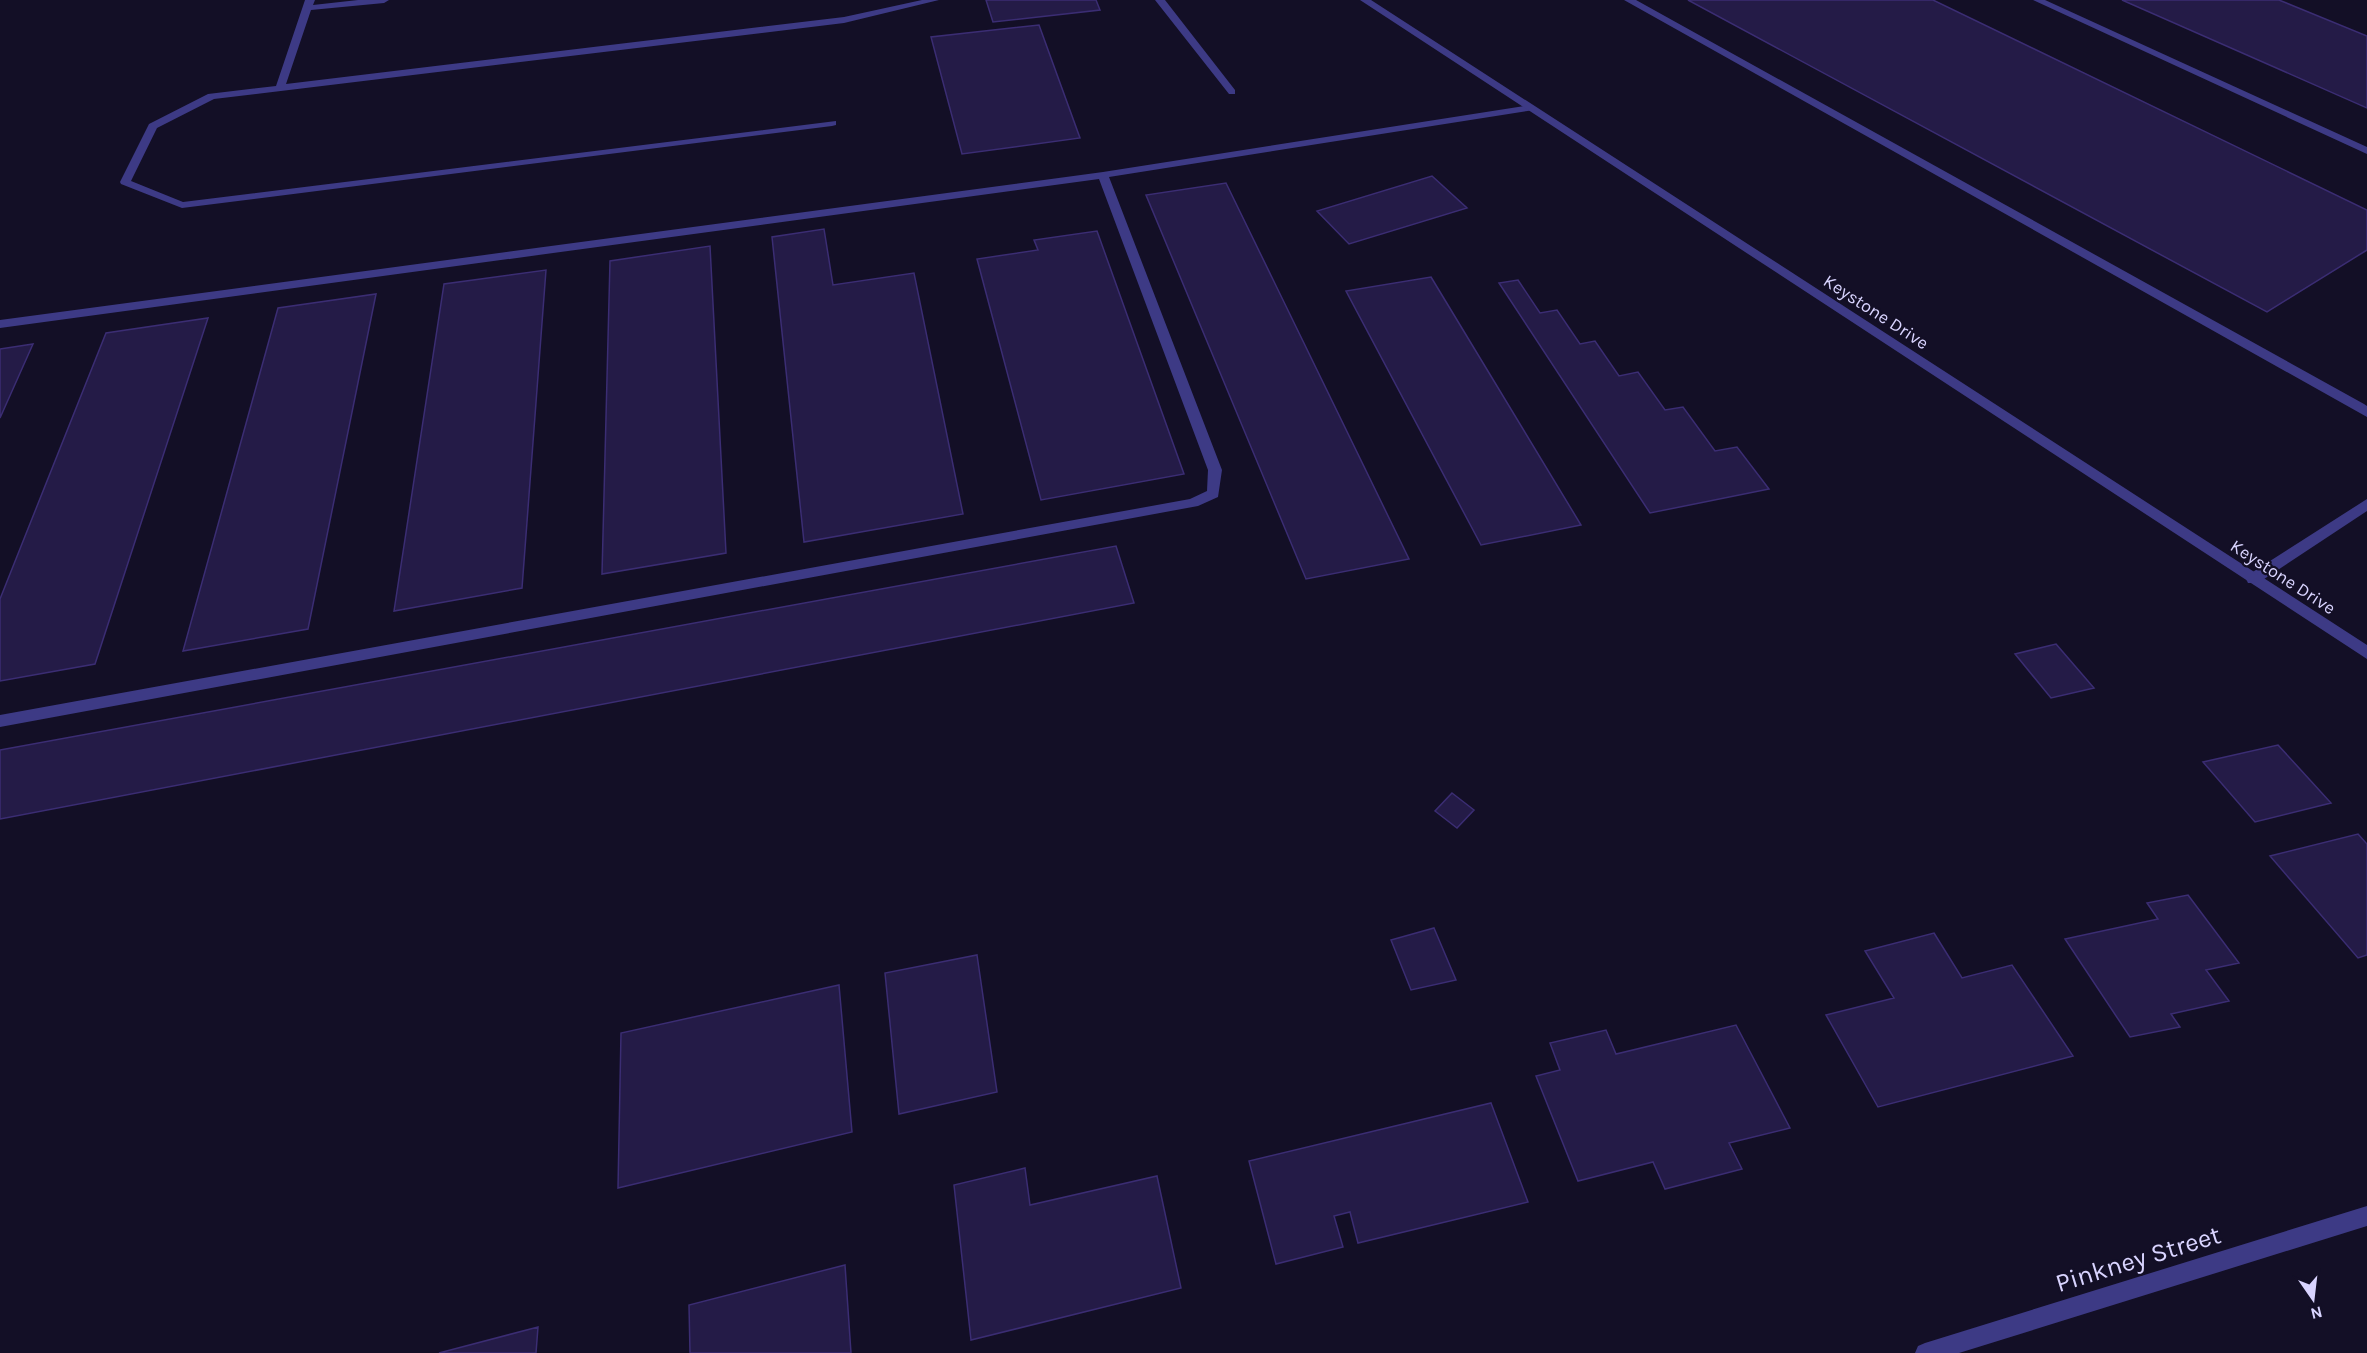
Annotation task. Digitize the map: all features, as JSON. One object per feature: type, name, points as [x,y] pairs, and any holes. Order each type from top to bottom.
[{"type":"street","points":[[280,88],[309,4],[384,0]]},
{"type":"street","points":[[883,0],[885,11]]},
{"type":"street","points":[[832,123],[182,205],[125,182],[153,126],[212,96],[844,21],[934,0]]},
{"type":"street","points":[[1160,0],[1232,92]]},
{"type":"street","name":"Keystone Drive","points":[[1365,0],[2367,653]]},
{"type":"street","points":[[1629,0],[2339,395],[2367,413]]},
{"type":"street","points":[[2038,0],[2367,151]]},
{"type":"street","points":[[0,324],[1103,176],[1530,108]]},
{"type":"street","points":[[0,720],[1193,503],[1213,494],[1215,470],[1103,176]]},
{"type":"street","points":[[2253,579],[2367,504]]},
{"type":"street","name":"Pinkney Street","points":[[1925,1353],[2367,1216]]},
{"type":"building","points":[[986,0],[1096,0],[1100,10],[993,22]]},
{"type":"building","points":[[1688,0],[1933,0],[2367,210],[2367,250],[2267,312]]},
{"type":"building","points":[[2122,0],[2279,0],[2367,36],[2367,108]]},
{"type":"building","points":[[1039,25],[1080,138],[962,154],[931,37]]},
{"type":"building","points":[[1432,176],[1467,208],[1349,244],[1317,211]]},
{"type":"building","points":[[1226,183],[1409,559],[1306,579],[1146,195]]},
{"type":"building","points":[[824,229],[833,285],[914,273],[963,514],[804,542],[772,237]]},
{"type":"building","points":[[1097,231],[1184,474],[1041,500],[977,259],[1038,250],[1034,240]]},
{"type":"building","points":[[710,246],[726,553],[602,574],[610,261]]},
{"type":"building","points":[[546,270],[522,588],[394,611],[444,284]]},
{"type":"building","points":[[1431,277],[1581,525],[1481,545],[1346,291]]},
{"type":"building","points":[[1518,280],[1540,313],[1557,310],[1580,344],[1595,341],[1619,376],[1638,372],[1665,410],[1683,407],[1715,451],[1737,447],[1769,489],[1650,513],[1499,283]]},
{"type":"building","points":[[376,294],[308,629],[183,651],[278,308]]},
{"type":"building","points":[[208,318],[95,664],[0,681],[0,599],[106,333]]},
{"type":"building","points":[[33,344],[0,418],[0,349]]},
{"type":"building","points":[[1116,546],[1134,603],[0,819],[0,750]]},
{"type":"building","points":[[2056,644],[2094,688],[2051,698],[2015,654]]},
{"type":"building","points":[[2278,745],[2331,803],[2255,822],[2203,762]]},
{"type":"building","points":[[1452,793],[1474,810],[1457,828],[1435,811]]},
{"type":"building","points":[[2358,834],[2367,844],[2367,955],[2358,958],[2270,856]]},
{"type":"building","points":[[2188,895],[2239,963],[2206,970],[2229,1001],[2171,1014],[2180,1027],[2130,1037],[2065,939],[2158,919],[2147,903]]},
{"type":"building","points":[[1434,928],[1456,980],[1411,990],[1391,940]]},
{"type":"building","points":[[1934,933],[1962,978],[2012,965],[2073,1056],[1878,1107],[1826,1015],[1894,998],[1865,951]]},
{"type":"building","points":[[977,955],[997,1092],[899,1114],[885,973]]},
{"type":"building","points":[[839,985],[852,1132],[618,1188],[621,1033]]},
{"type":"building","points":[[1736,1025],[1790,1128],[1729,1143],[1742,1169],[1665,1189],[1653,1162],[1578,1181],[1536,1076],[1560,1070],[1550,1043],[1606,1030],[1616,1054]]},
{"type":"building","points":[[1491,1103],[1528,1202],[1358,1243],[1350,1212],[1334,1216],[1343,1247],[1276,1264],[1249,1161]]},
{"type":"building","points":[[1025,1168],[1030,1205],[1157,1176],[1181,1288],[971,1340],[954,1185]]},
{"type":"building","points":[[845,1265],[851,1353],[690,1353],[689,1305]]},
{"type":"building","points":[[538,1327],[536,1353],[439,1353]]}]
